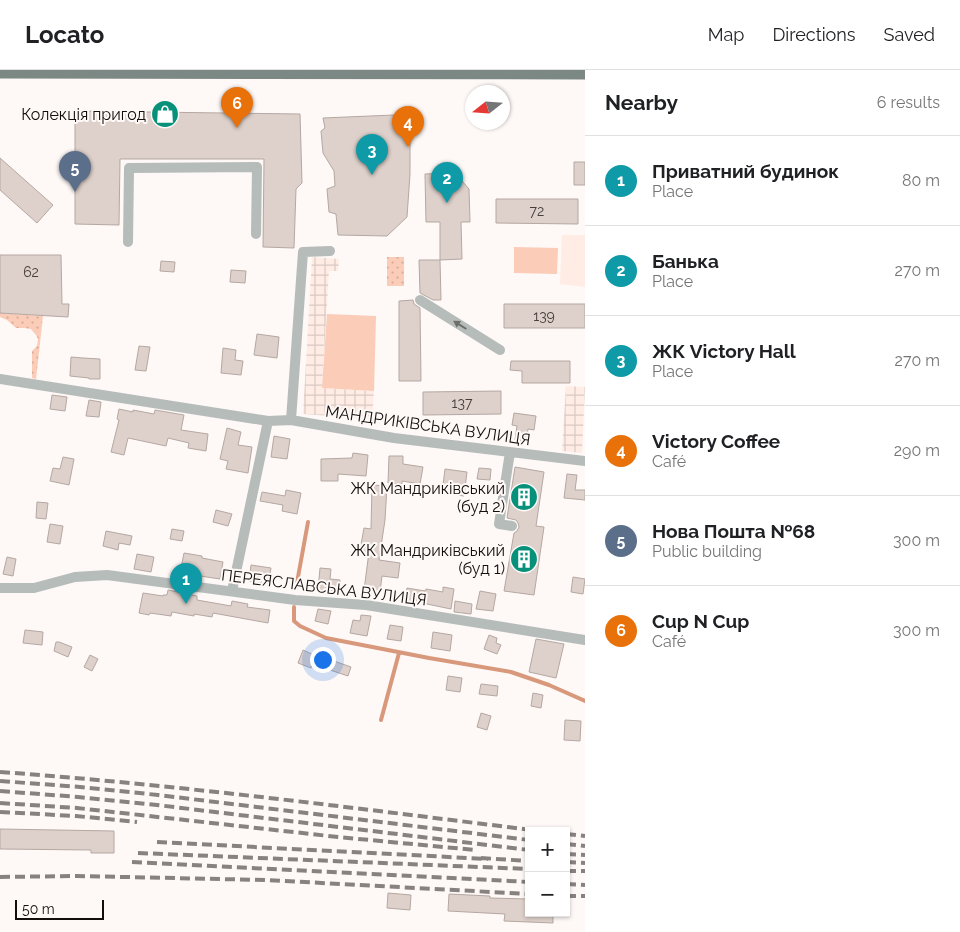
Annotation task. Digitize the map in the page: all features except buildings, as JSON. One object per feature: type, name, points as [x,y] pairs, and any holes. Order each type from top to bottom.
[{"type":"main road","points":[[0,71],[585,72]]},
{"type":"street","points":[[128,242],[129,168],[256,167],[256,234]]},
{"type":"street","points":[[291,420],[303,252],[330,251]]},
{"type":"street","points":[[420,300],[500,350]]},
{"type":"street","name":"МАНДРИКІВСЬКА ВУЛИЦЯ","points":[[0,379],[268,421],[291,420],[394,438],[585,460]]},
{"type":"street","points":[[232,591],[268,421]]},
{"type":"street","points":[[510,452],[499,524],[512,526]]},
{"type":"street","name":"ПЕРЕЯСЛАВСЬКА ВУЛИЦЯ","points":[[0,588],[34,588],[75,577],[107,575],[295,600],[366,605],[585,640]]},
{"type":"shaded area","points":[[562,235],[585,235],[585,287],[560,284]]},
{"type":"shaded area","points":[[514,247],[558,248],[557,274],[514,273]]},
{"type":"shaded area","points":[[312,257],[339,259],[338,271],[329,271],[322,388],[374,391],[372,419],[303,414]]},
{"type":"shaded area","points":[[387,257],[404,257],[404,286],[387,286]]},
{"type":"shaded area","points":[[0,313],[43,316],[36,379],[32,378],[32,351],[37,346],[38,339],[36,335],[31,329],[16,328],[0,317]]},
{"type":"shaded area","points":[[327,314],[376,316],[374,391],[322,388]]},
{"type":"shaded area","points":[[566,386],[585,387],[582,453],[562,451]]},
{"type":"waterway","points":[[296,588],[308,522]]},
{"type":"waterway","points":[[294,607],[294,621],[300,626],[326,638],[511,672],[549,685],[585,701]]},
{"type":"waterway","points":[[381,720],[399,653]]},
{"type":"railway","points":[[0,772],[203,791],[525,829]]},
{"type":"railway","points":[[0,781],[158,795],[525,840]]},
{"type":"railway","points":[[0,791],[157,805],[525,850]]},
{"type":"railway","points":[[0,803],[77,808],[475,850]]},
{"type":"railway","points":[[0,812],[76,816],[137,822]]},
{"type":"railway","points":[[570,834],[585,836]]},
{"type":"railway","points":[[157,842],[488,859]]},
{"type":"railway","points":[[570,844],[585,846]]},
{"type":"railway","points":[[138,853],[525,869]]},
{"type":"railway","points":[[570,854],[585,855]]},
{"type":"railway","points":[[481,858],[525,861]]},
{"type":"railway","points":[[132,862],[525,882]]},
{"type":"railway","points":[[570,862],[585,863]]},
{"type":"railway","points":[[570,871],[585,871]]},
{"type":"railway","points":[[0,877],[77,876],[266,880],[525,894]]},
{"type":"railway","points":[[570,884],[585,885]]},
{"type":"railway","points":[[570,896],[585,896]]},
{"type":"place","name":"Колекція пригод","points":[[165,114]]},
{"type":"place","name":"Cup N Cup","points":[[237,128]]},
{"type":"place","name":"Victory Coffee","points":[[408,147]]},
{"type":"place","name":"ЖК Victory Hall","points":[[372,175]]},
{"type":"place","name":"Нова Пошта №68","points":[[75,192]]},
{"type":"place","name":"Банька","points":[[447,203]]},
{"type":"place","name":"ЖК Мандриківський (буд 2)","points":[[524,497]]},
{"type":"place","name":"ЖК Мандриківський (буд 1)","points":[[524,559]]},
{"type":"place","name":"Приватний будинок","points":[[186,604]]}]
